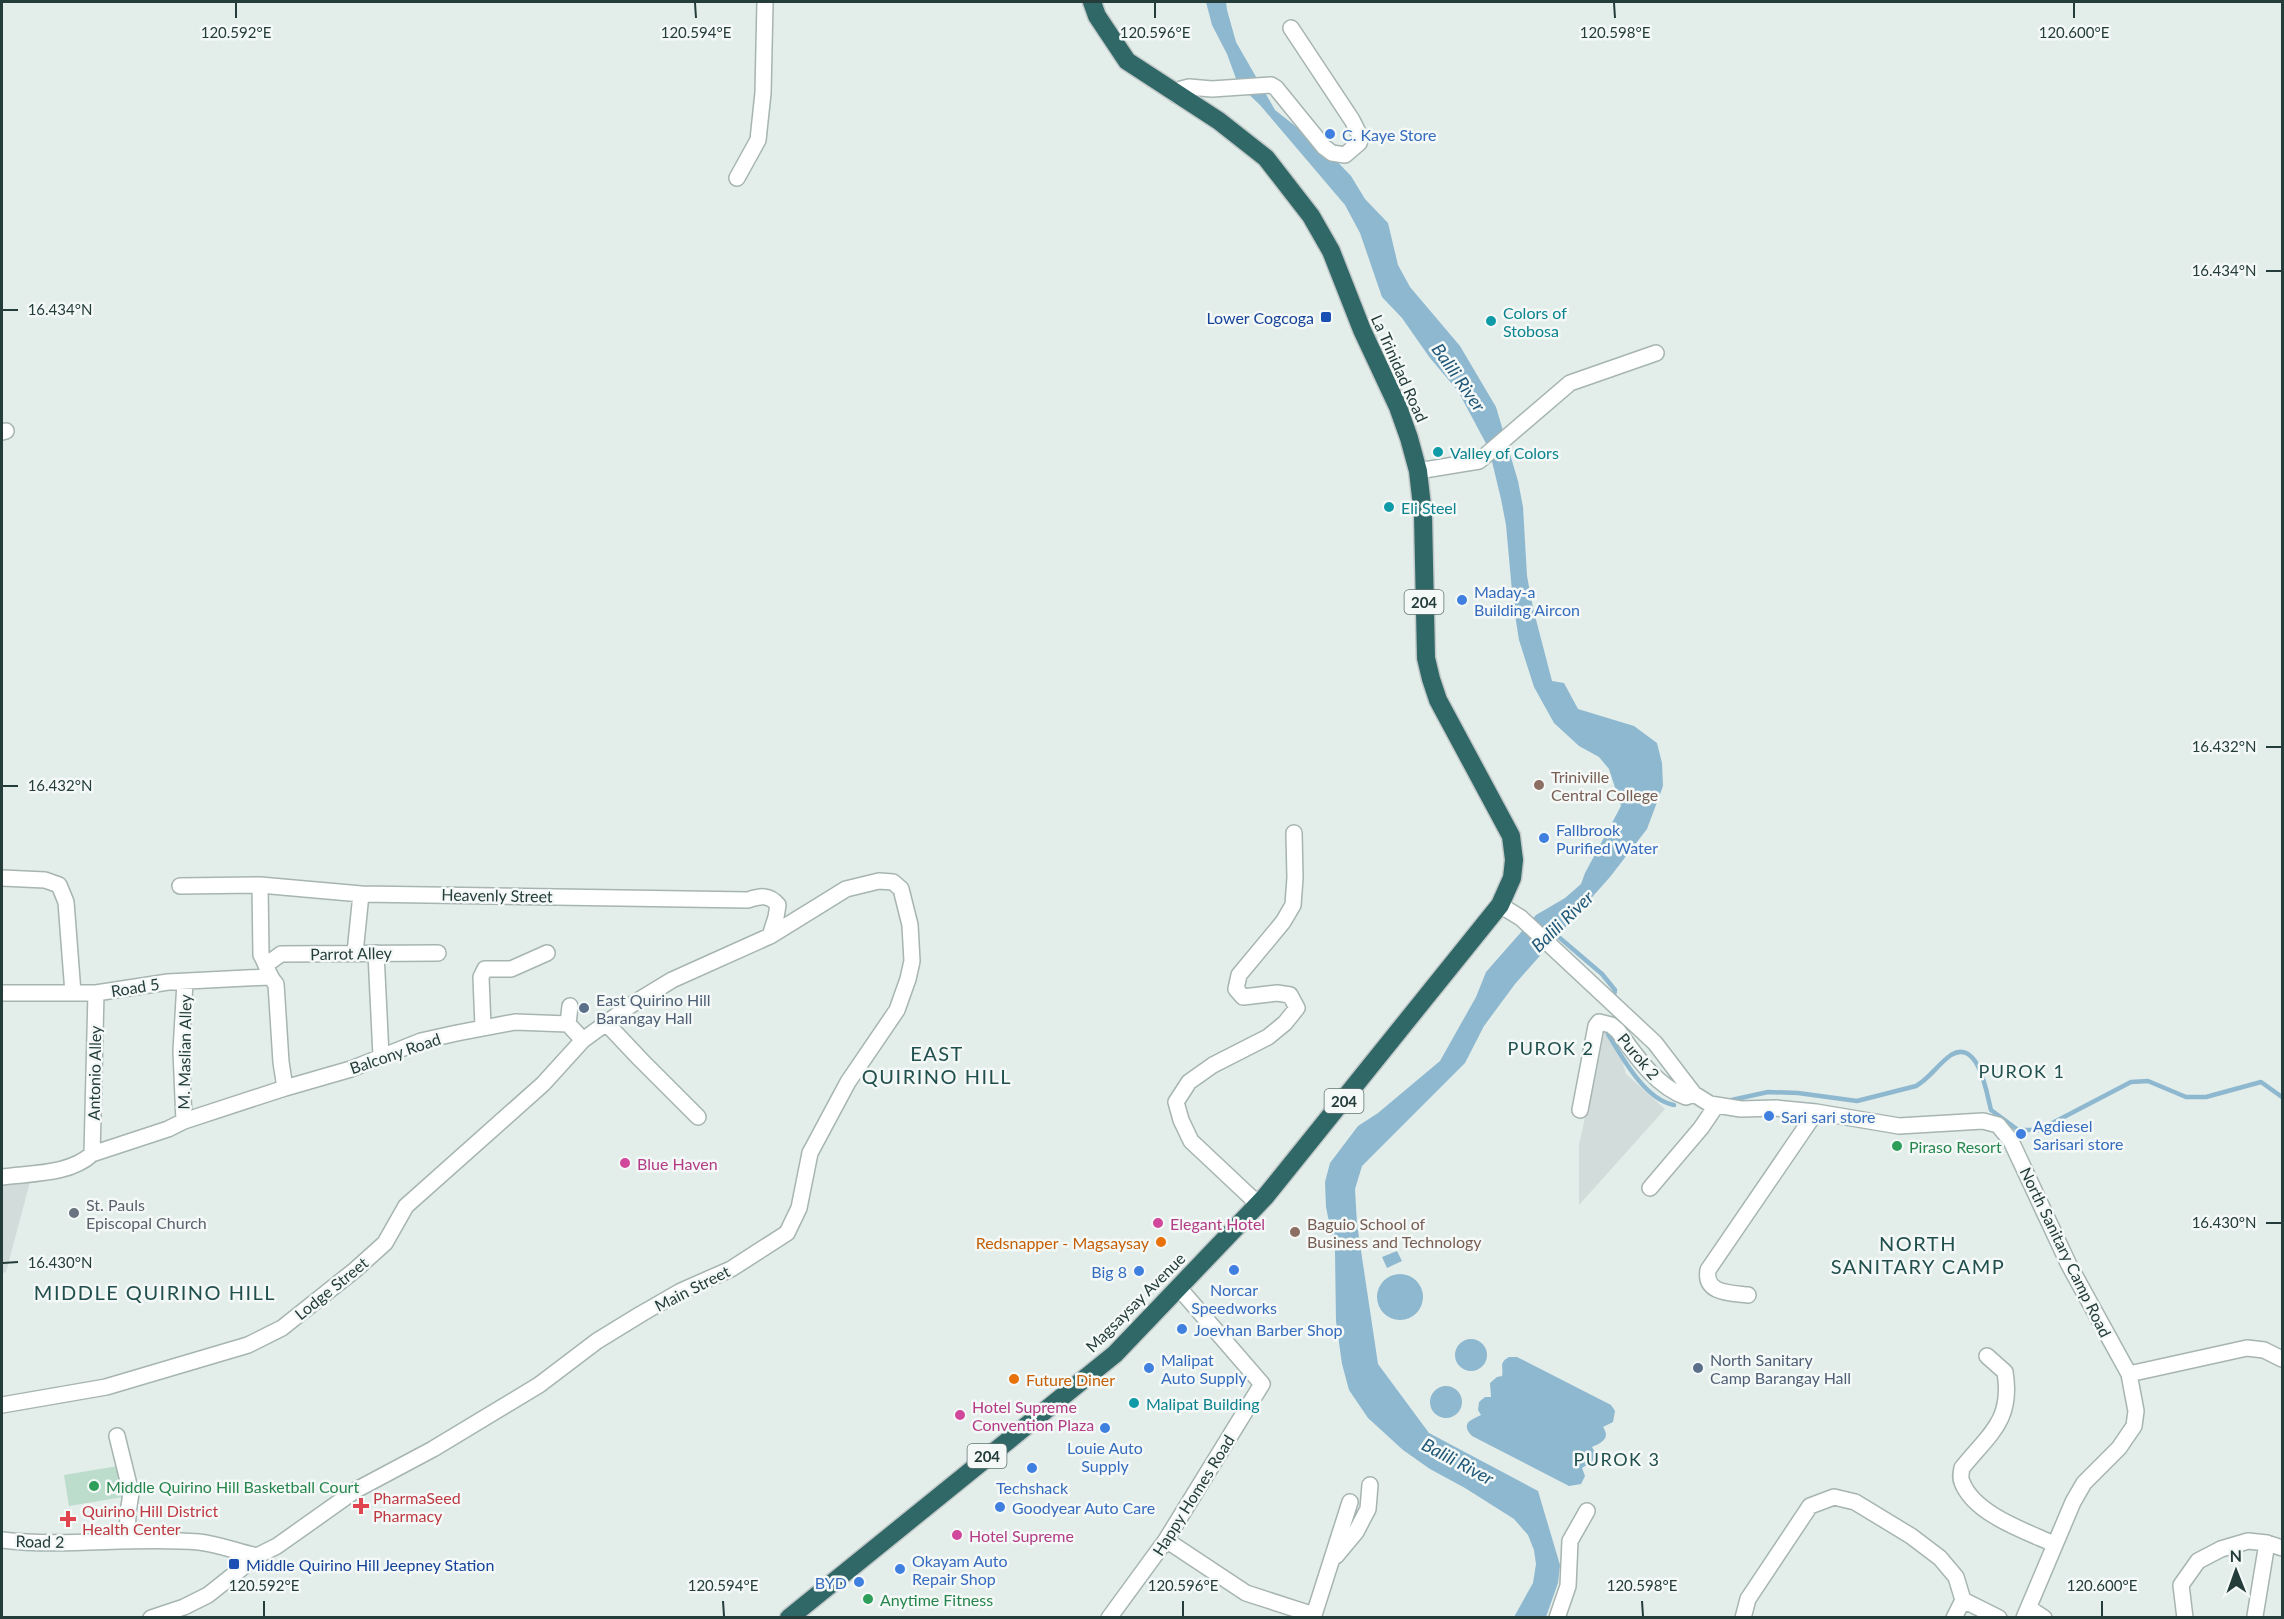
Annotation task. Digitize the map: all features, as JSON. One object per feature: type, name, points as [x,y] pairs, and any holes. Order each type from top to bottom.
[{"type":"highway","name":"La Trinidad Road","points":[[1092,2],[1097,16],[1127,61],[1219,121],[1266,158],[1311,216],[1331,251],[1362,330],[1398,407],[1418,471],[1423,516],[1424,634],[1431,679],[1449,721],[1511,836]]},
{"type":"highway","name":"Magsaysay Avenue","points":[[789,1617],[1115,1354],[1258,1204],[1307,1147],[1500,905],[1512,878],[1514,860],[1511,836]]},
{"type":"street","points":[[737,177],[758,140],[763,93],[765,2]]},
{"type":"street","points":[[1176,95],[1181,89],[1189,87],[1212,89],[1271,85],[1276,88],[1305,126],[1332,153],[1345,154],[1359,143],[1361,138],[1352,120],[1291,28]]},
{"type":"street","points":[[1418,471],[1479,461],[1570,383],[1656,353]]},
{"type":"street","points":[[1258,1204],[1191,1141],[1176,1102],[1189,1082],[1212,1065],[1268,1037],[1298,1008],[1290,995],[1277,993],[1244,997],[1236,989],[1239,975],[1277,930],[1293,905],[1294,833]]},
{"type":"street","points":[[2,879],[45,880],[59,885],[66,902],[73,993]]},
{"type":"street","name":"Main Street","points":[[151,1617],[184,1607],[208,1595],[257,1556],[286,1540],[356,1490],[433,1449],[539,1385],[597,1341],[641,1314],[681,1291],[731,1269],[787,1233],[799,1208],[810,1153],[819,1134],[848,1082],[897,1010],[908,979],[912,946],[904,894],[893,882],[867,882],[846,889],[770,936]]},
{"type":"street","points":[[260,885],[261,955],[276,984],[285,1088]]},
{"type":"street","name":"Heavenly Street","points":[[180,886],[260,885],[361,894],[748,900],[761,896],[773,898],[778,905],[770,936]]},
{"type":"street","points":[[355,953],[361,894]]},
{"type":"street","name":"North Sanitary Camp Road","points":[[1500,905],[1526,922],[1655,1042],[1694,1094],[1716,1106],[1816,1112],[1899,1126],[1983,1121],[1998,1125],[2011,1141],[2069,1265],[2129,1374],[2136,1411],[2134,1426],[2119,1448],[2084,1483],[2073,1502],[2026,1612]]},
{"type":"street","points":[[570,1006],[568,1024],[583,1040],[631,1005],[672,980],[770,936]]},
{"type":"street","points":[[376,953],[381,1056]]},
{"type":"street","name":"Parrot Alley","points":[[267,970],[281,954],[438,953]]},
{"type":"street","points":[[483,1027],[481,977],[485,969],[511,969],[547,953]]},
{"type":"street","name":"Road 5","points":[[2,993],[96,993],[267,970]]},
{"type":"street","name":"M. Maslian Alley","points":[[184,1121],[181,1051],[185,982]]},
{"type":"street","name":"Antonio Alley","points":[[92,1154],[96,993]]},
{"type":"street","name":"Balcony Road","points":[[2,1177],[70,1167],[92,1154],[168,1129],[184,1121],[351,1069],[421,1041],[515,1022],[568,1024]]},
{"type":"street","name":"Purok 2","points":[[1580,1110],[1596,1026],[1599,1022],[1611,1025],[1618,1031],[1663,1085],[1686,1097],[1694,1094]]},
{"type":"street","points":[[607,1024],[698,1117]]},
{"type":"street","name":"Lodge Street","points":[[2,1405],[106,1387],[248,1345],[282,1328],[356,1270],[385,1244],[406,1206],[543,1084],[583,1040]]},
{"type":"street","points":[[1650,1188],[1701,1128],[1716,1106]]},
{"type":"street","points":[[1748,1295],[1719,1292],[1710,1284],[1707,1270],[1816,1112]]},
{"type":"street","name":"Happy Homes Road","points":[[1109,1617],[1166,1540],[1262,1384],[1179,1288]]},
{"type":"street","points":[[2129,1374],[2247,1348],[2264,1350],[2283,1359]]},
{"type":"street","points":[[1987,1356],[2006,1372],[2008,1391],[2004,1414],[1988,1439],[1962,1468],[1961,1481],[1976,1502],[2004,1521],[2054,1544]]},
{"type":"street","points":[[117,1437],[131,1493],[127,1540]]},
{"type":"street","points":[[1333,1561],[1356,1532],[1368,1509],[1370,1485]]},
{"type":"street","points":[[1743,1617],[1748,1599],[1810,1506],[1834,1497],[1855,1502],[1911,1536],[1940,1558],[1956,1577],[1964,1600],[1999,1617]]},
{"type":"street","points":[[1166,1540],[1246,1593],[1313,1616],[1333,1561],[1350,1502]]},
{"type":"street","points":[[1557,1617],[1568,1586],[1570,1541],[1587,1510]]},
{"type":"street","name":"Road 2","points":[[2,1540],[201,1542],[257,1556]]},
{"type":"street","points":[[2185,1617],[2181,1585],[2198,1561],[2221,1549],[2248,1541],[2283,1548]]},
{"type":"street","points":[[2255,1616],[2267,1543]]},
{"type":"street","points":[[1954,1617],[1964,1600]]},
{"type":"street","points":[[2026,1612],[2044,1617]]},
{"type":"shaded area","points":[[1604,1029],[1615,1036],[1626,1074],[1665,1109],[1579,1205],[1579,1145]]},
{"type":"shaded area","points":[[30,1182],[6,1272],[2,1273],[2,1183]]},
{"type":"green space","name":"Middle Quirino Hill Basketball Court","points":[[118,1466],[123,1497],[69,1506],[64,1475]]},
{"type":"water","name":"Balili River","points":[[1206,2],[1226,2],[1236,42],[1275,110],[1327,151],[1351,176],[1365,199],[1388,223],[1398,265],[1410,287],[1460,346],[1496,407],[1518,481],[1523,507],[1527,576],[1552,681],[1564,683],[1578,709],[1634,726],[1657,743],[1662,763],[1663,786],[1647,829],[1610,877],[1515,984],[1484,1026],[1465,1063],[1362,1166],[1355,1189],[1357,1224],[1378,1364],[1429,1433],[1538,1491],[1560,1565],[1558,1583],[1546,1617],[1514,1617],[1533,1583],[1536,1564],[1528,1535],[1514,1519],[1430,1469],[1403,1450],[1368,1418],[1349,1390],[1342,1364],[1336,1321],[1335,1252],[1326,1207],[1325,1182],[1330,1163],[1358,1126],[1378,1113],[1440,1061],[1476,997],[1486,972],[1536,915],[1565,898],[1581,884],[1621,806],[1609,769],[1599,757],[1579,746],[1554,723],[1534,687],[1519,640],[1506,525],[1489,449],[1458,391],[1430,358],[1402,318],[1382,297],[1360,233],[1345,205],[1260,105],[1238,84],[1227,54],[1212,25]]},
{"type":"water","points":[[1397,1251],[1402,1261],[1387,1268],[1382,1257]]},
{"type":"water","points":[[1400,1274],[1416,1281],[1423,1297],[1416,1313],[1400,1320],[1384,1313],[1377,1297],[1384,1281]]},
{"type":"water","points":[[1471,1339],[1483,1343],[1487,1355],[1483,1367],[1471,1371],[1459,1367],[1455,1355],[1459,1343]]},
{"type":"water","points":[[1509,1357],[1517,1357],[1611,1405],[1615,1411],[1613,1422],[1603,1427],[1606,1435],[1604,1440],[1592,1447],[1594,1458],[1591,1463],[1582,1468],[1585,1476],[1581,1484],[1569,1486],[1472,1436],[1469,1432],[1468,1422],[1481,1415],[1478,1410],[1479,1402],[1485,1397],[1491,1397],[1490,1383],[1502,1376],[1502,1364]]},
{"type":"water","points":[[1446,1386],[1458,1390],[1462,1402],[1458,1414],[1446,1418],[1434,1414],[1430,1402],[1434,1390]]},
{"type":"waterway","name":"Balili River","points":[[1554,933],[1602,974],[1615,990],[1613,1000]]},
{"type":"waterway","points":[[1608,1029],[1608,1034],[1635,1076],[1653,1095],[1674,1105]]},
{"type":"waterway","points":[[1727,1101],[1768,1092],[1798,1093],[1857,1101],[1916,1086],[1951,1055],[1961,1052],[1968,1054],[1980,1070],[1991,1110],[2018,1130],[2039,1130],[2131,1082],[2148,1081],[2186,1097],[2206,1097],[2261,1082],[2282,1097]]},
{"type":"place","name":"C. Kaye Store","points":[[1330,134]]},
{"type":"place","name":"Lower Cogcoga","points":[[1326,317]]},
{"type":"place","name":"Colors of Stobosa","points":[[1491,321]]},
{"type":"place","name":"Valley of Colors","points":[[1438,452]]},
{"type":"place","name":"Eli Steel","points":[[1389,507]]},
{"type":"place","name":"Maday-a Building Aircon","points":[[1462,600]]},
{"type":"place","name":"Triniville Central College","points":[[1539,785]]},
{"type":"place","name":"Fallbrook Purified Water","points":[[1544,838]]},
{"type":"place","name":"East Quirino Hill Barangay Hall","points":[[584,1008]]},
{"type":"place","name":"Sari sari store","points":[[1769,1116]]},
{"type":"place","name":"Agdiesel Sarisari store","points":[[2021,1134]]},
{"type":"place","name":"Piraso Resort","points":[[1897,1146]]},
{"type":"place","name":"Blue Haven","points":[[625,1163]]},
{"type":"place","name":"St. Pauls Episcopal Church","points":[[74,1213]]},
{"type":"place","name":"Elegant Hotel","points":[[1158,1223]]},
{"type":"place","name":"Baguio School of Business and Technology","points":[[1295,1232]]},
{"type":"place","name":"Redsnapper - Magsaysay","points":[[1161,1242]]},
{"type":"place","name":"Norcar Speedworks","points":[[1234,1270]]},
{"type":"place","name":"Big 8","points":[[1139,1271]]},
{"type":"place","name":"Joevhan Barber Shop","points":[[1182,1329]]},
{"type":"place","name":"Malipat Auto Supply","points":[[1149,1368]]},
{"type":"place","name":"North Sanitary Camp Barangay Hall","points":[[1698,1368]]},
{"type":"place","name":"Future Diner","points":[[1014,1379]]},
{"type":"place","name":"Malipat Building","points":[[1134,1403]]},
{"type":"place","name":"Hotel Supreme Convention Plaza","points":[[960,1415]]},
{"type":"place","name":"Louie Auto Supply","points":[[1105,1428]]},
{"type":"place","name":"Techshack","points":[[1032,1468]]},
{"type":"place","name":"Middle Quirino Hill Basketball Court","points":[[94,1486]]},
{"type":"place","name":"PharmaSeed Pharmacy","points":[[361,1506]]},
{"type":"place","name":"Goodyear Auto Care","points":[[1000,1507]]},
{"type":"place","name":"Quirino Hill District Health Center","points":[[68,1519]]},
{"type":"place","name":"Hotel Supreme","points":[[957,1535]]},
{"type":"place","name":"Middle Quirino Hill Jeepney Station","points":[[234,1564]]},
{"type":"place","name":"Okayam Auto Repair Shop","points":[[900,1569]]},
{"type":"place","name":"BYD","points":[[859,1582]]},
{"type":"place","name":"Anytime Fitness","points":[[868,1599]]},
{"type":"district","name":"PUROK 2","points":[[1551,1048]]},
{"type":"district","name":"EAST QUIRINO HILL","points":[[937,1064]]},
{"type":"district","name":"PUROK 1","points":[[2022,1071]]},
{"type":"district","name":"NORTH SANITARY CAMP","points":[[1918,1254]]},
{"type":"district","name":"MIDDLE QUIRINO HILL","points":[[155,1292]]},
{"type":"district","name":"PUROK 3","points":[[1617,1459]]}]
